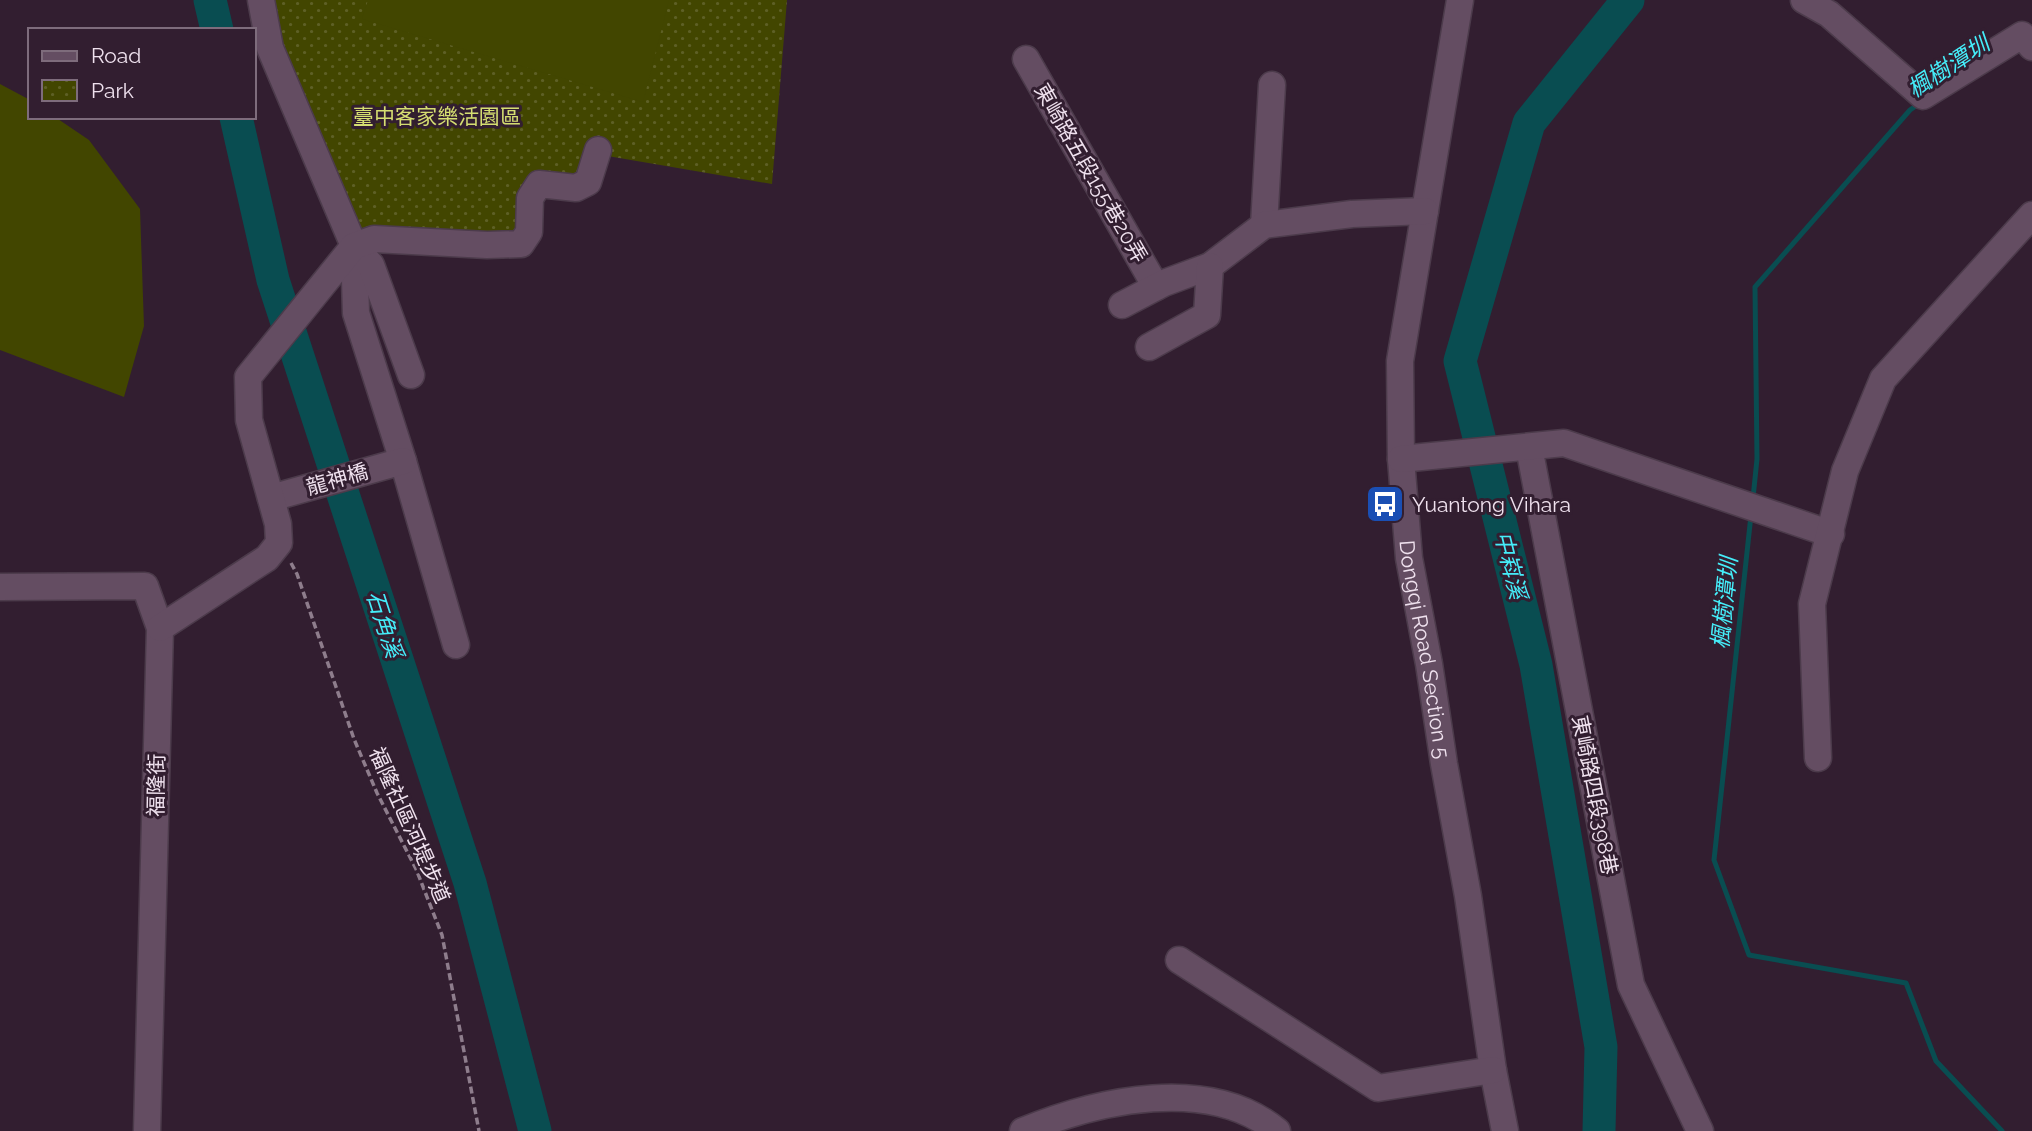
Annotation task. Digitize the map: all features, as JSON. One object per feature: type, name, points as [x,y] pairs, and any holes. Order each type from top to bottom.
[{"type":"street","points":[[261,0],[270,48],[354,246],[370,265],[411,375]]},
{"type":"street","name":"Dongqi Road Section 5","points":[[1460,0],[1400,361],[1401,459],[1409,558],[1468,896],[1493,1070],[1505,1131]]},
{"type":"street","points":[[1804,0],[1829,14],[1923,96],[2022,35],[2032,47]]},
{"type":"street","name":"東崎路五段155巷20弄","points":[[1026,59],[1156,287]]},
{"type":"street","points":[[1264,225],[1272,85]]},
{"type":"street","points":[[160,628],[267,558],[279,543],[278,524],[249,420],[248,377],[354,246],[374,239],[488,245],[521,244],[529,232],[530,198],[539,184],[576,188],[588,182],[598,150]]},
{"type":"street","points":[[1122,305],[1156,287],[1210,266],[1264,225],[1352,214],[1425,211]]},
{"type":"street","points":[[1818,758],[1812,604],[1845,471],[1883,379],[2032,215]]},
{"type":"street","points":[[354,246],[356,313],[403,461],[456,645]]},
{"type":"street","points":[[1149,347],[1207,315],[1210,266]]},
{"type":"street","points":[[1401,459],[1564,443],[1831,534]]},
{"type":"street","name":"東崎路四段398巷","points":[[1530,447],[1631,985],[1700,1131]]},
{"type":"street","name":"龍神橋","points":[[271,498],[403,461]]},
{"type":"street","name":"福隆街","points":[[0,587],[145,586],[160,628],[147,1131]]},
{"type":"street","points":[[1179,960],[1378,1088],[1493,1070]]},
{"type":"street","points":[[1023,1131],[1062,1115],[1155,1097],[1217,1102],[1263,1119],[1278,1131]]},
{"type":"path","name":"福隆社區河堤步道","points":[[279,543],[297,573],[354,739],[377,793],[416,869],[442,935],[479,1131]]},
{"type":"green space","name":"臺中客家樂活園區","points":[[268,0],[787,0],[772,184],[590,153],[579,184],[534,181],[518,244],[360,229],[278,43]]},
{"type":"green space","points":[[368,0],[669,0],[643,102],[362,19]]},
{"type":"green space","points":[[0,84],[28,99],[28,119],[58,119],[89,140],[140,209],[144,326],[124,397],[0,350]]},
{"type":"waterway","name":"石角溪","points":[[210,0],[217,28]]},
{"type":"waterway","name":"中嵙溪","points":[[1599,1131],[1601,1047],[1536,665],[1460,361],[1529,123],[1628,0]]},
{"type":"waterway","name":"楓樹潭圳","points":[[1753,498],[1757,459],[1755,287],[1910,110],[1920,103]]},
{"type":"waterway","name":"石角溪","points":[[236,119],[273,280],[470,883],[535,1131]]},
{"type":"waterway","name":"楓樹潭圳","points":[[1751,515],[1714,860],[1749,955],[1906,983],[1936,1061],[2002,1131]]},
{"type":"place","name":"Yuantong Vihara","points":[[1385,504]]}]
